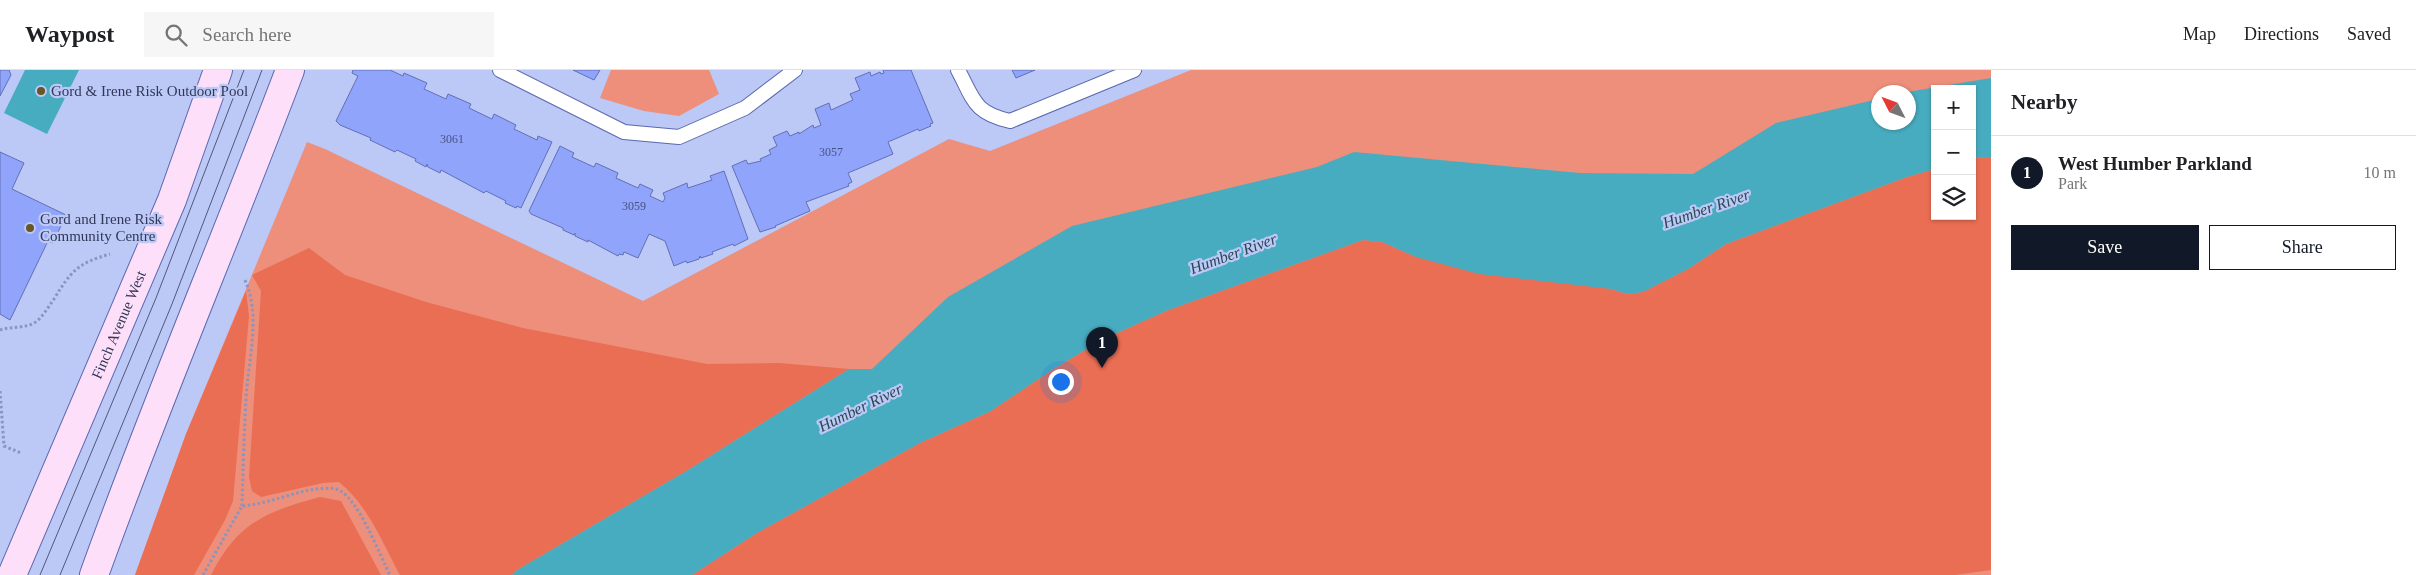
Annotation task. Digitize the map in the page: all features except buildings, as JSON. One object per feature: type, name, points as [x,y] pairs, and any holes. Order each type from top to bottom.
[{"type":"main road","name":"Finch Avenue West","points":[[12,575],[172,200],[218,70]]},
{"type":"main road","points":[[94,575],[127,482],[248,181],[290,70]]},
{"type":"lane","points":[[500,70],[624,132],[679,137],[745,108],[795,70]]},
{"type":"lane","points":[[958,70],[977,107],[992,117],[1010,121],[1134,70]]},
{"type":"path","points":[[0,330],[28,326],[36,322],[44,314],[69,274],[89,260],[110,254]]},
{"type":"path","points":[[203,575],[242,506],[246,397],[253,340],[249,289],[244,278]]},
{"type":"path","points":[[0,391],[4,446],[21,453]]},
{"type":"path","points":[[242,506],[261,505],[306,491],[336,489],[343,492],[356,509],[389,574]]},
{"type":"shaded area","points":[[611,70],[709,70],[719,94],[679,116],[644,111],[600,98]]},
{"type":"shaded area","points":[[1191,70],[1991,70],[1991,575],[135,575],[186,434],[307,142],[643,301],[949,139],[990,151]]},
{"type":"shaded area","points":[[1991,157],[1991,570],[1955,575],[692,575],[757,533],[920,443],[991,411],[1055,368],[1104,339],[1166,311],[1363,240],[1382,242],[1416,257],[1611,289],[1627,294],[1643,292],[1688,269],[1726,244],[1907,177],[1931,170],[1931,220],[1976,220],[1976,158]]},
{"type":"shaded area","points":[[309,248],[345,275],[426,302],[523,328],[707,364],[779,363],[849,369],[688,470],[517,570],[512,575],[400,575],[367,513],[339,482],[323,483],[261,497],[252,491],[249,477],[261,291],[252,275]]},
{"type":"shaded area","points":[[246,291],[249,316],[233,501],[225,520],[194,575],[135,575],[186,434]]},
{"type":"shaded area","points":[[320,497],[341,501],[381,575],[211,575],[221,557],[232,543],[255,522],[284,508]]},
{"type":"water","name":"Gord & Irene Risk Outdoor Pool","points":[[25,70],[79,70],[47,134],[4,113]]},
{"type":"water","points":[[1991,78],[1991,157],[1976,158],[1976,85],[1949,85]]},
{"type":"water","name":"Humber River","points":[[1931,88],[1931,170],[1907,177],[1726,244],[1688,269],[1643,292],[1627,294],[1611,289],[1479,274],[1416,257],[1382,242],[1363,240],[1166,311],[1104,339],[1055,368],[991,411],[920,443],[757,533],[692,575],[512,575],[517,570],[688,470],[849,369],[872,369],[948,297],[1072,226],[1317,167],[1354,152],[1580,173],[1693,174],[1776,123],[1871,101],[1871,130],[1916,130],[1916,90]]},
{"type":"tram line","points":[[40,575],[156,298],[244,70]]},
{"type":"tram line","points":[[60,575],[172,304],[262,70]]},
{"type":"place","name":"Gord & Irene Risk Outdoor Pool","points":[[41,91]]},
{"type":"place","name":"Gord and Irene Risk Community Centre","points":[[30,228]]},
{"type":"place","name":"West Humber Parkland","points":[[1102,368]]}]
